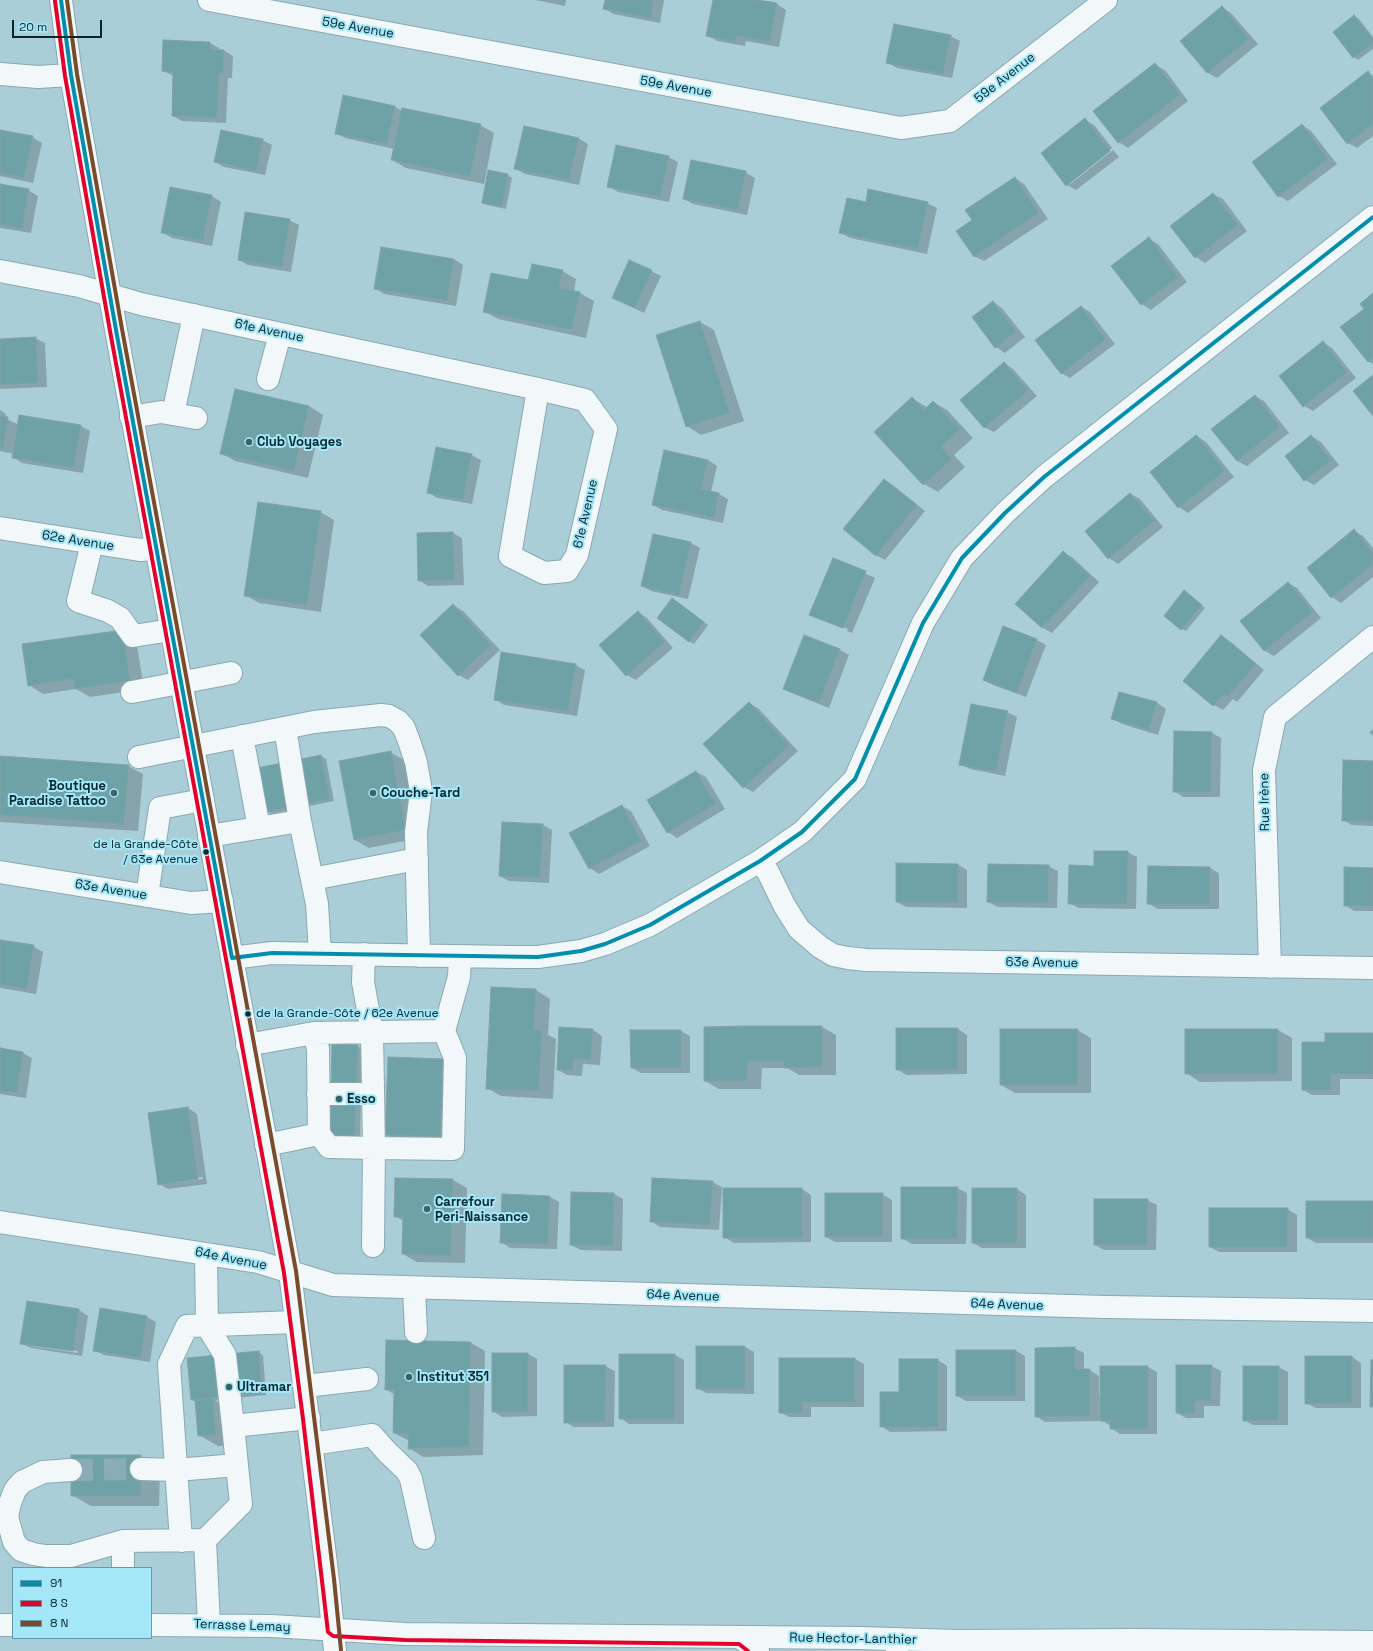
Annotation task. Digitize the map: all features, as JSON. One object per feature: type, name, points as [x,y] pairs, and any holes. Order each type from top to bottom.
[{"type":"street","points":[[61,0],[71,75],[131,417],[290,1272],[309,1418],[334,1630],[335,1651]]},
{"type":"street","name":"59e Avenue","points":[[208,0],[901,128],[950,121],[1106,0]]},
{"type":"street","points":[[0,74],[38,77],[71,75]]},
{"type":"street","points":[[232,958],[272,953],[538,957],[581,951],[628,935],[656,921],[760,861],[802,832],[855,779],[923,623],[962,558],[1005,513],[1044,477],[1373,216]]},
{"type":"street","name":"61e Avenue","points":[[0,271],[79,286],[110,296],[194,315],[538,389],[585,400],[606,429],[577,555],[567,571],[544,573],[510,556],[538,389]]},
{"type":"street","points":[[173,414],[194,315]]},
{"type":"street","points":[[268,379],[280,334]]},
{"type":"street","points":[[131,417],[152,413],[173,414],[196,418]]},
{"type":"street","name":"62e Avenue","points":[[0,528],[141,550],[155,549]]},
{"type":"street","points":[[92,543],[78,601],[108,611],[120,618],[128,627],[133,636],[171,630]]},
{"type":"street","name":"Rue Irène","points":[[1270,967],[1264,770],[1275,716],[1373,637]]},
{"type":"street","points":[[132,692],[231,673]]},
{"type":"street","points":[[139,757],[314,722],[380,715],[389,716],[398,721],[404,728],[409,741],[416,762],[422,792],[416,832],[419,956]]},
{"type":"street","points":[[285,728],[300,821],[319,919],[320,954]]},
{"type":"street","points":[[242,736],[259,828]]},
{"type":"street","points":[[147,896],[160,808],[203,800]]},
{"type":"street","points":[[210,836],[300,821]]},
{"type":"street","points":[[312,879],[417,859]]},
{"type":"street","name":"63e Avenue","points":[[760,861],[799,929],[820,947],[833,955],[848,958],[866,960],[1373,968]]},
{"type":"street","name":"63e Avenue","points":[[0,872],[191,903],[222,901]]},
{"type":"street","points":[[364,954],[363,982],[372,1032],[374,1148],[373,1246]]},
{"type":"street","points":[[314,1033],[318,1049],[319,1134],[329,1147],[453,1150],[455,1058],[444,1031],[459,977],[460,957]]},
{"type":"street","points":[[247,1045],[314,1033],[444,1031]]},
{"type":"street","points":[[318,1094],[373,1094]]},
{"type":"street","points":[[266,1145],[319,1134]]},
{"type":"street","name":"64e Avenue","points":[[0,1222],[258,1262],[333,1285],[414,1289],[1106,1307],[1373,1311]]},
{"type":"street","points":[[71,1470],[43,1472],[22,1482],[15,1490],[10,1502],[7,1517],[14,1542],[21,1550],[46,1556],[71,1556],[123,1541],[205,1540],[241,1504],[225,1355],[207,1326],[206,1254]]},
{"type":"street","points":[[414,1289],[416,1332]]},
{"type":"street","points":[[181,1540],[169,1364],[187,1326],[296,1322]]},
{"type":"street","points":[[305,1386],[366,1379]]},
{"type":"street","points":[[233,1426],[309,1418]]},
{"type":"street","points":[[312,1444],[372,1435],[388,1454],[407,1471],[411,1479],[424,1538]]},
{"type":"street","points":[[141,1469],[176,1470],[237,1466]]},
{"type":"street","points":[[205,1540],[209,1625]]},
{"type":"street","points":[[123,1541],[123,1567]]},
{"type":"street","points":[[0,1625],[12,1625]]},
{"type":"street","name":"Terrasse Lemay","points":[[152,1625],[272,1626],[334,1630]]},
{"type":"street","name":"Rue Hector-Lanthier","points":[[334,1630],[405,1634],[750,1645],[957,1646],[1134,1640],[1373,1642]]},
{"type":"building","points":[[605,0],[654,0],[651,18],[603,9]]},
{"type":"building","points":[[713,0],[758,0],[777,3],[770,42],[736,36],[735,42],[706,36]]},
{"type":"building","points":[[1222,6],[1249,39],[1207,73],[1180,41]]},
{"type":"building","points":[[1354,15],[1373,39],[1373,43],[1353,58],[1333,32]]},
{"type":"building","points":[[894,24],[951,35],[943,74],[886,63]]},
{"type":"building","points":[[163,40],[210,42],[210,49],[224,50],[223,74],[219,73],[217,118],[172,116],[173,72],[162,71]]},
{"type":"building","points":[[1155,63],[1180,95],[1118,143],[1093,111]]},
{"type":"building","points":[[1368,71],[1373,79],[1373,124],[1347,144],[1320,108]]},
{"type":"building","points":[[343,95],[395,106],[387,144],[335,134]]},
{"type":"building","points":[[402,108],[481,124],[470,177],[391,160]]},
{"type":"building","points":[[1085,118],[1110,151],[1066,186],[1041,153]]},
{"type":"building","points":[[1302,124],[1328,159],[1278,197],[1252,162]]},
{"type":"building","points":[[524,126],[579,138],[569,180],[514,169]]},
{"type":"building","points":[[0,130],[33,136],[24,178],[0,173]]},
{"type":"building","points":[[221,130],[263,139],[256,171],[214,162]]},
{"type":"building","points":[[616,145],[669,156],[660,197],[607,187]]},
{"type":"building","points":[[691,160],[746,171],[738,210],[683,199]]},
{"type":"building","points":[[488,170],[508,174],[502,207],[482,203]]},
{"type":"building","points":[[1015,177],[1039,213],[974,257],[956,231],[972,220],[965,210]]},
{"type":"building","points":[[0,184],[29,189],[22,229],[0,225]]},
{"type":"building","points":[[170,187],[212,195],[203,241],[161,233]]},
{"type":"building","points":[[868,189],[928,202],[918,249],[839,233],[847,198],[866,202]]},
{"type":"building","points":[[1213,193],[1238,225],[1195,258],[1170,226]]},
{"type":"building","points":[[245,212],[290,219],[282,267],[238,260]]},
{"type":"building","points":[[1149,237],[1178,277],[1141,305],[1111,266]]},
{"type":"building","points":[[381,247],[454,259],[447,301],[374,289]]},
{"type":"building","points":[[629,260],[652,270],[635,308],[612,298]]},
{"type":"building","points":[[532,264],[563,270],[559,288],[580,292],[572,330],[483,312],[491,273],[528,280]]},
{"type":"building","points":[[1373,293],[1373,358],[1368,362],[1340,327],[1364,309],[1360,304]]},
{"type":"building","points":[[993,301],[1016,332],[995,348],[972,317]]},
{"type":"building","points":[[1081,306],[1106,339],[1061,374],[1035,340]]},
{"type":"building","points":[[700,321],[730,413],[686,427],[656,335]]},
{"type":"building","points":[[36,337],[38,383],[0,385],[0,339]]},
{"type":"building","points":[[1323,341],[1347,372],[1303,407],[1279,376]]},
{"type":"building","points":[[1004,362],[1028,391],[984,428],[960,400]]},
{"type":"building","points":[[1373,375],[1373,416],[1353,391]]},
{"type":"building","points":[[235,389],[309,406],[294,471],[220,454]]},
{"type":"building","points":[[1255,395],[1280,427],[1237,461],[1211,429]]},
{"type":"building","points":[[912,397],[924,410],[933,401],[960,429],[941,447],[952,459],[923,485],[874,432]]},
{"type":"building","points":[[19,415],[81,425],[74,468],[12,458]]},
{"type":"building","points":[[0,416],[8,417],[3,449],[0,448]]},
{"type":"building","points":[[1196,435],[1225,471],[1178,508],[1150,472]]},
{"type":"building","points":[[1311,435],[1331,460],[1304,481],[1285,456]]},
{"type":"building","points":[[436,447],[472,454],[463,500],[427,493]]},
{"type":"building","points":[[664,450],[708,460],[701,489],[719,493],[714,518],[652,505]]},
{"type":"building","points":[[884,479],[917,505],[876,556],[843,529]]},
{"type":"building","points":[[1130,493],[1154,521],[1108,559],[1085,531]]},
{"type":"building","points":[[258,502],[321,511],[307,605],[244,596]]},
{"type":"building","points":[[1354,529],[1373,553],[1373,565],[1331,598],[1307,568]]},
{"type":"building","points":[[453,532],[455,580],[418,581],[417,533]]},
{"type":"building","points":[[653,534],[691,542],[679,595],[641,586]]},
{"type":"building","points":[[1063,551],[1090,576],[1042,628],[1015,604]]},
{"type":"building","points":[[833,558],[866,571],[843,628],[809,615]]},
{"type":"building","points":[[1288,582],[1313,612],[1264,651],[1240,621]]},
{"type":"building","points":[[1184,590],[1202,605],[1181,630],[1164,616]]},
{"type":"building","points":[[672,598],[704,622],[689,642],[657,618]]},
{"type":"building","points":[[453,604],[491,645],[458,676],[420,635]]},
{"type":"building","points":[[638,611],[665,642],[626,676],[599,645]]},
{"type":"building","points":[[1003,626],[1037,639],[1017,693],[983,680]]},
{"type":"building","points":[[123,630],[130,681],[75,689],[73,679],[28,686],[22,644]]},
{"type":"building","points":[[804,635],[840,649],[819,703],[783,689]]},
{"type":"building","points":[[1221,635],[1256,664],[1228,697],[1224,694],[1213,706],[1183,681]]},
{"type":"building","points":[[501,652],[576,664],[568,711],[494,700]]},
{"type":"building","points":[[1119,692],[1157,702],[1149,730],[1111,719]]},
{"type":"building","points":[[749,702],[789,746],[743,788],[703,744]]},
{"type":"building","points":[[971,704],[1008,711],[996,772],[959,765]]},
{"type":"building","points":[[1174,731],[1212,732],[1211,792],[1173,792]]},
{"type":"building","points":[[391,751],[406,830],[354,840],[339,761]]},
{"type":"building","points":[[321,755],[330,799],[266,812],[257,768]]},
{"type":"building","points":[[0,756],[129,765],[124,824],[0,815]]},
{"type":"building","points":[[1343,760],[1373,761],[1373,821],[1342,821]]},
{"type":"building","points":[[696,771],[716,804],[667,833],[647,800]]},
{"type":"building","points":[[622,805],[641,841],[589,869],[569,833]]},
{"type":"building","points":[[502,822],[543,824],[540,878],[499,876]]},
{"type":"building","points":[[1094,851],[1128,851],[1127,904],[1068,904],[1069,865],[1094,866]]},
{"type":"building","points":[[896,863],[958,864],[958,903],[896,902]]},
{"type":"building","points":[[988,864],[1049,865],[1048,903],[987,902]]},
{"type":"building","points":[[1148,866],[1210,867],[1210,905],[1147,904]]},
{"type":"building","points":[[1344,867],[1373,868],[1373,906],[1344,906]]},
{"type":"building","points":[[0,940],[34,945],[27,989],[0,985]]},
{"type":"building","points":[[491,987],[536,989],[534,1030],[542,1030],[539,1091],[486,1089]]},
{"type":"building","points":[[822,1026],[823,1067],[784,1068],[784,1061],[748,1061],[747,1081],[704,1081],[704,1027]]},
{"type":"building","points":[[559,1027],[593,1029],[591,1060],[573,1059],[573,1071],[557,1070]]},
{"type":"building","points":[[896,1028],[958,1028],[958,1070],[896,1070]]},
{"type":"building","points":[[1000,1029],[1078,1029],[1078,1085],[1000,1085]]},
{"type":"building","points":[[1185,1029],[1278,1029],[1278,1074],[1185,1074]]},
{"type":"building","points":[[630,1030],[681,1030],[681,1068],[631,1068]]},
{"type":"building","points":[[1325,1033],[1373,1033],[1373,1074],[1331,1074],[1331,1090],[1302,1090],[1302,1042],[1325,1042]]},
{"type":"building","points":[[332,1044],[358,1045],[355,1139],[330,1139]]},
{"type":"building","points":[[0,1048],[23,1052],[17,1093],[0,1091]]},
{"type":"building","points":[[388,1057],[443,1059],[440,1137],[385,1135]]},
{"type":"building","points":[[188,1107],[198,1179],[158,1185],[148,1113]]},
{"type":"building","points":[[395,1178],[453,1179],[451,1256],[402,1254],[403,1217],[394,1217]]},
{"type":"building","points":[[652,1178],[713,1181],[710,1225],[650,1222]]},
{"type":"building","points":[[901,1187],[958,1187],[957,1239],[901,1239]]},
{"type":"building","points":[[723,1188],[802,1188],[802,1238],[723,1238]]},
{"type":"building","points":[[972,1188],[1017,1188],[1017,1243],[972,1243]]},
{"type":"building","points":[[571,1192],[614,1193],[613,1246],[570,1245]]},
{"type":"building","points":[[825,1193],[883,1193],[882,1237],[825,1237]]},
{"type":"building","points":[[502,1194],[550,1196],[548,1244],[500,1243]]},
{"type":"building","points":[[1094,1199],[1148,1199],[1147,1245],[1094,1245]]},
{"type":"building","points":[[1306,1201],[1373,1201],[1373,1238],[1306,1238]]},
{"type":"building","points":[[1209,1208],[1288,1208],[1287,1247],[1209,1247]]},
{"type":"building","points":[[27,1301],[79,1309],[73,1351],[20,1344]]},
{"type":"building","points":[[100,1308],[147,1316],[141,1358],[93,1351]]},
{"type":"building","points":[[386,1340],[471,1342],[469,1447],[408,1449],[409,1434],[393,1433],[394,1390],[385,1390]]},
{"type":"building","points":[[696,1346],[745,1346],[745,1389],[696,1389]]},
{"type":"building","points":[[1075,1347],[1075,1369],[1090,1369],[1090,1416],[1035,1417],[1035,1348]]},
{"type":"building","points":[[956,1350],[1016,1350],[1016,1396],[956,1396]]},
{"type":"building","points":[[259,1351],[262,1393],[191,1400],[187,1358]]},
{"type":"building","points":[[492,1353],[528,1353],[528,1412],[492,1412]]},
{"type":"building","points":[[619,1354],[675,1354],[675,1419],[619,1419]]},
{"type":"building","points":[[1305,1356],[1352,1356],[1352,1403],[1305,1404]]},
{"type":"building","points":[[779,1358],[855,1358],[855,1402],[802,1402],[802,1413],[779,1413]]},
{"type":"building","points":[[899,1359],[938,1359],[938,1427],[880,1427],[880,1392],[899,1392]]},
{"type":"building","points":[[1371,1360],[1373,1360],[1373,1407],[1370,1407]]},
{"type":"building","points":[[564,1365],[606,1365],[605,1422],[564,1423]]},
{"type":"building","points":[[1176,1365],[1212,1365],[1211,1401],[1195,1401],[1195,1414],[1176,1413]]},
{"type":"building","points":[[1100,1366],[1148,1366],[1148,1429],[1110,1429],[1110,1421],[1100,1421]]},
{"type":"building","points":[[1243,1366],[1279,1366],[1279,1420],[1243,1421]]},
{"type":"building","points":[[213,1398],[216,1435],[198,1436],[195,1400]]},
{"type":"building","points":[[71,1455],[141,1455],[141,1496],[71,1496]]},
{"type":"tunnel","points":[[71,1470],[141,1469]]},
{"type":"transit line","name":"91","points":[[61,0],[71,75],[116,330],[232,958],[272,953],[538,957],[581,951],[605,944],[650,925],[760,861],[802,832],[855,779],[923,623],[962,558],[1005,513],[1044,477],[1373,217]]},
{"type":"transit line","points":[[67,0],[77,74],[122,329],[296,1271],[334,1579],[341,1650]]},
{"type":"transit line","points":[[55,1],[65,76],[110,331],[284,1273],[328,1632],[333,1636],[405,1640],[739,1644],[748,1651]]},
{"type":"place","name":"Club Voyages","points":[[249,442]]},
{"type":"place","name":"Boutique Paradise Tattoo","points":[[114,793]]},
{"type":"place","name":"Couche-Tard","points":[[373,793]]},
{"type":"place","name":"de la Grande-Côte / 63e Avenue","points":[[206,852]]},
{"type":"place","name":"de la Grande-Côte / 62e Avenue","points":[[248,1014]]},
{"type":"place","name":"Esso","points":[[339,1099]]},
{"type":"place","name":"Carrefour Peri-Naissance","points":[[427,1209]]},
{"type":"place","name":"Institut 351","points":[[409,1377]]},
{"type":"place","name":"Ultramar","points":[[229,1387]]}]
